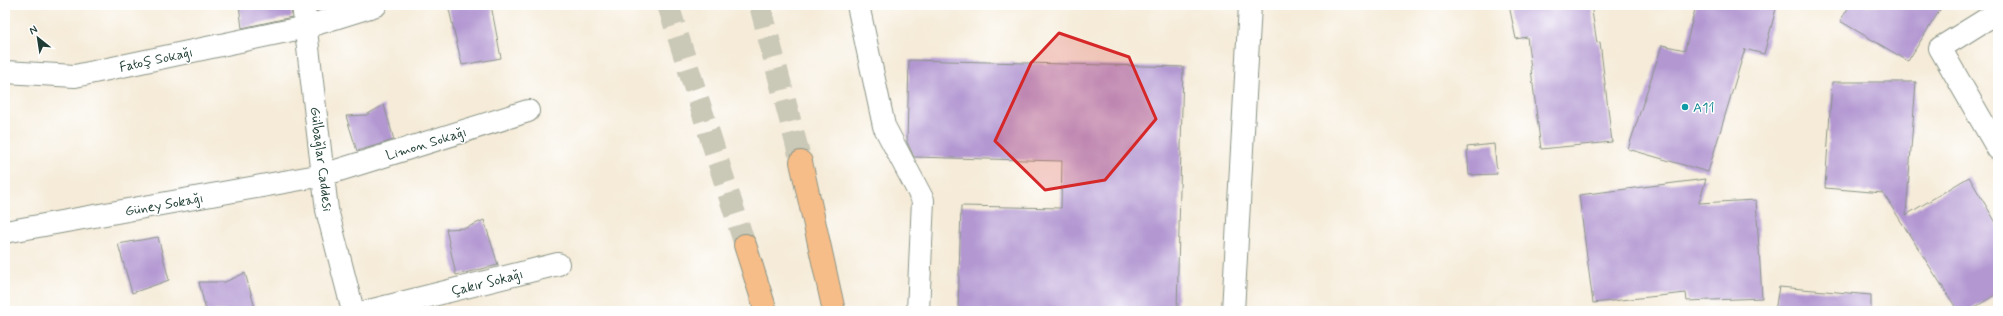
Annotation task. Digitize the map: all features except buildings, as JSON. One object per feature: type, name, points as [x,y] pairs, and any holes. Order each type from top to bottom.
[{"type":"main road","points":[[801,162],[834,311]]},
{"type":"main road","points":[[745,245],[766,311]]},
{"type":"street","name":"Gülbağlar Caddesi","points":[[303,5],[327,210],[353,311]]},
{"type":"street","name":"Fatoş Sokağı","points":[[5,72],[75,76],[306,27],[376,5]]},
{"type":"street","points":[[858,5],[884,126],[923,200],[918,311]]},
{"type":"street","points":[[1233,311],[1250,5]]},
{"type":"street","points":[[1998,12],[1940,48],[1998,149]]},
{"type":"street","name":"Limon Sokağı","points":[[323,175],[528,111]]},
{"type":"street","name":"Güney Sokağı","points":[[5,232],[323,175]]},
{"type":"street","name":"Çakır Sokağı","points":[[369,311],[558,264]]},
{"type":"highlighted area","points":[[1059,33],[1129,57],[1156,119],[1105,180],[1045,190],[995,141],[1031,63]]},
{"type":"tunnel","points":[[668,5],[745,245]]},
{"type":"tunnel","points":[[760,5],[801,162]]},
{"type":"place","name":"A11","points":[[1685,107]]}]
